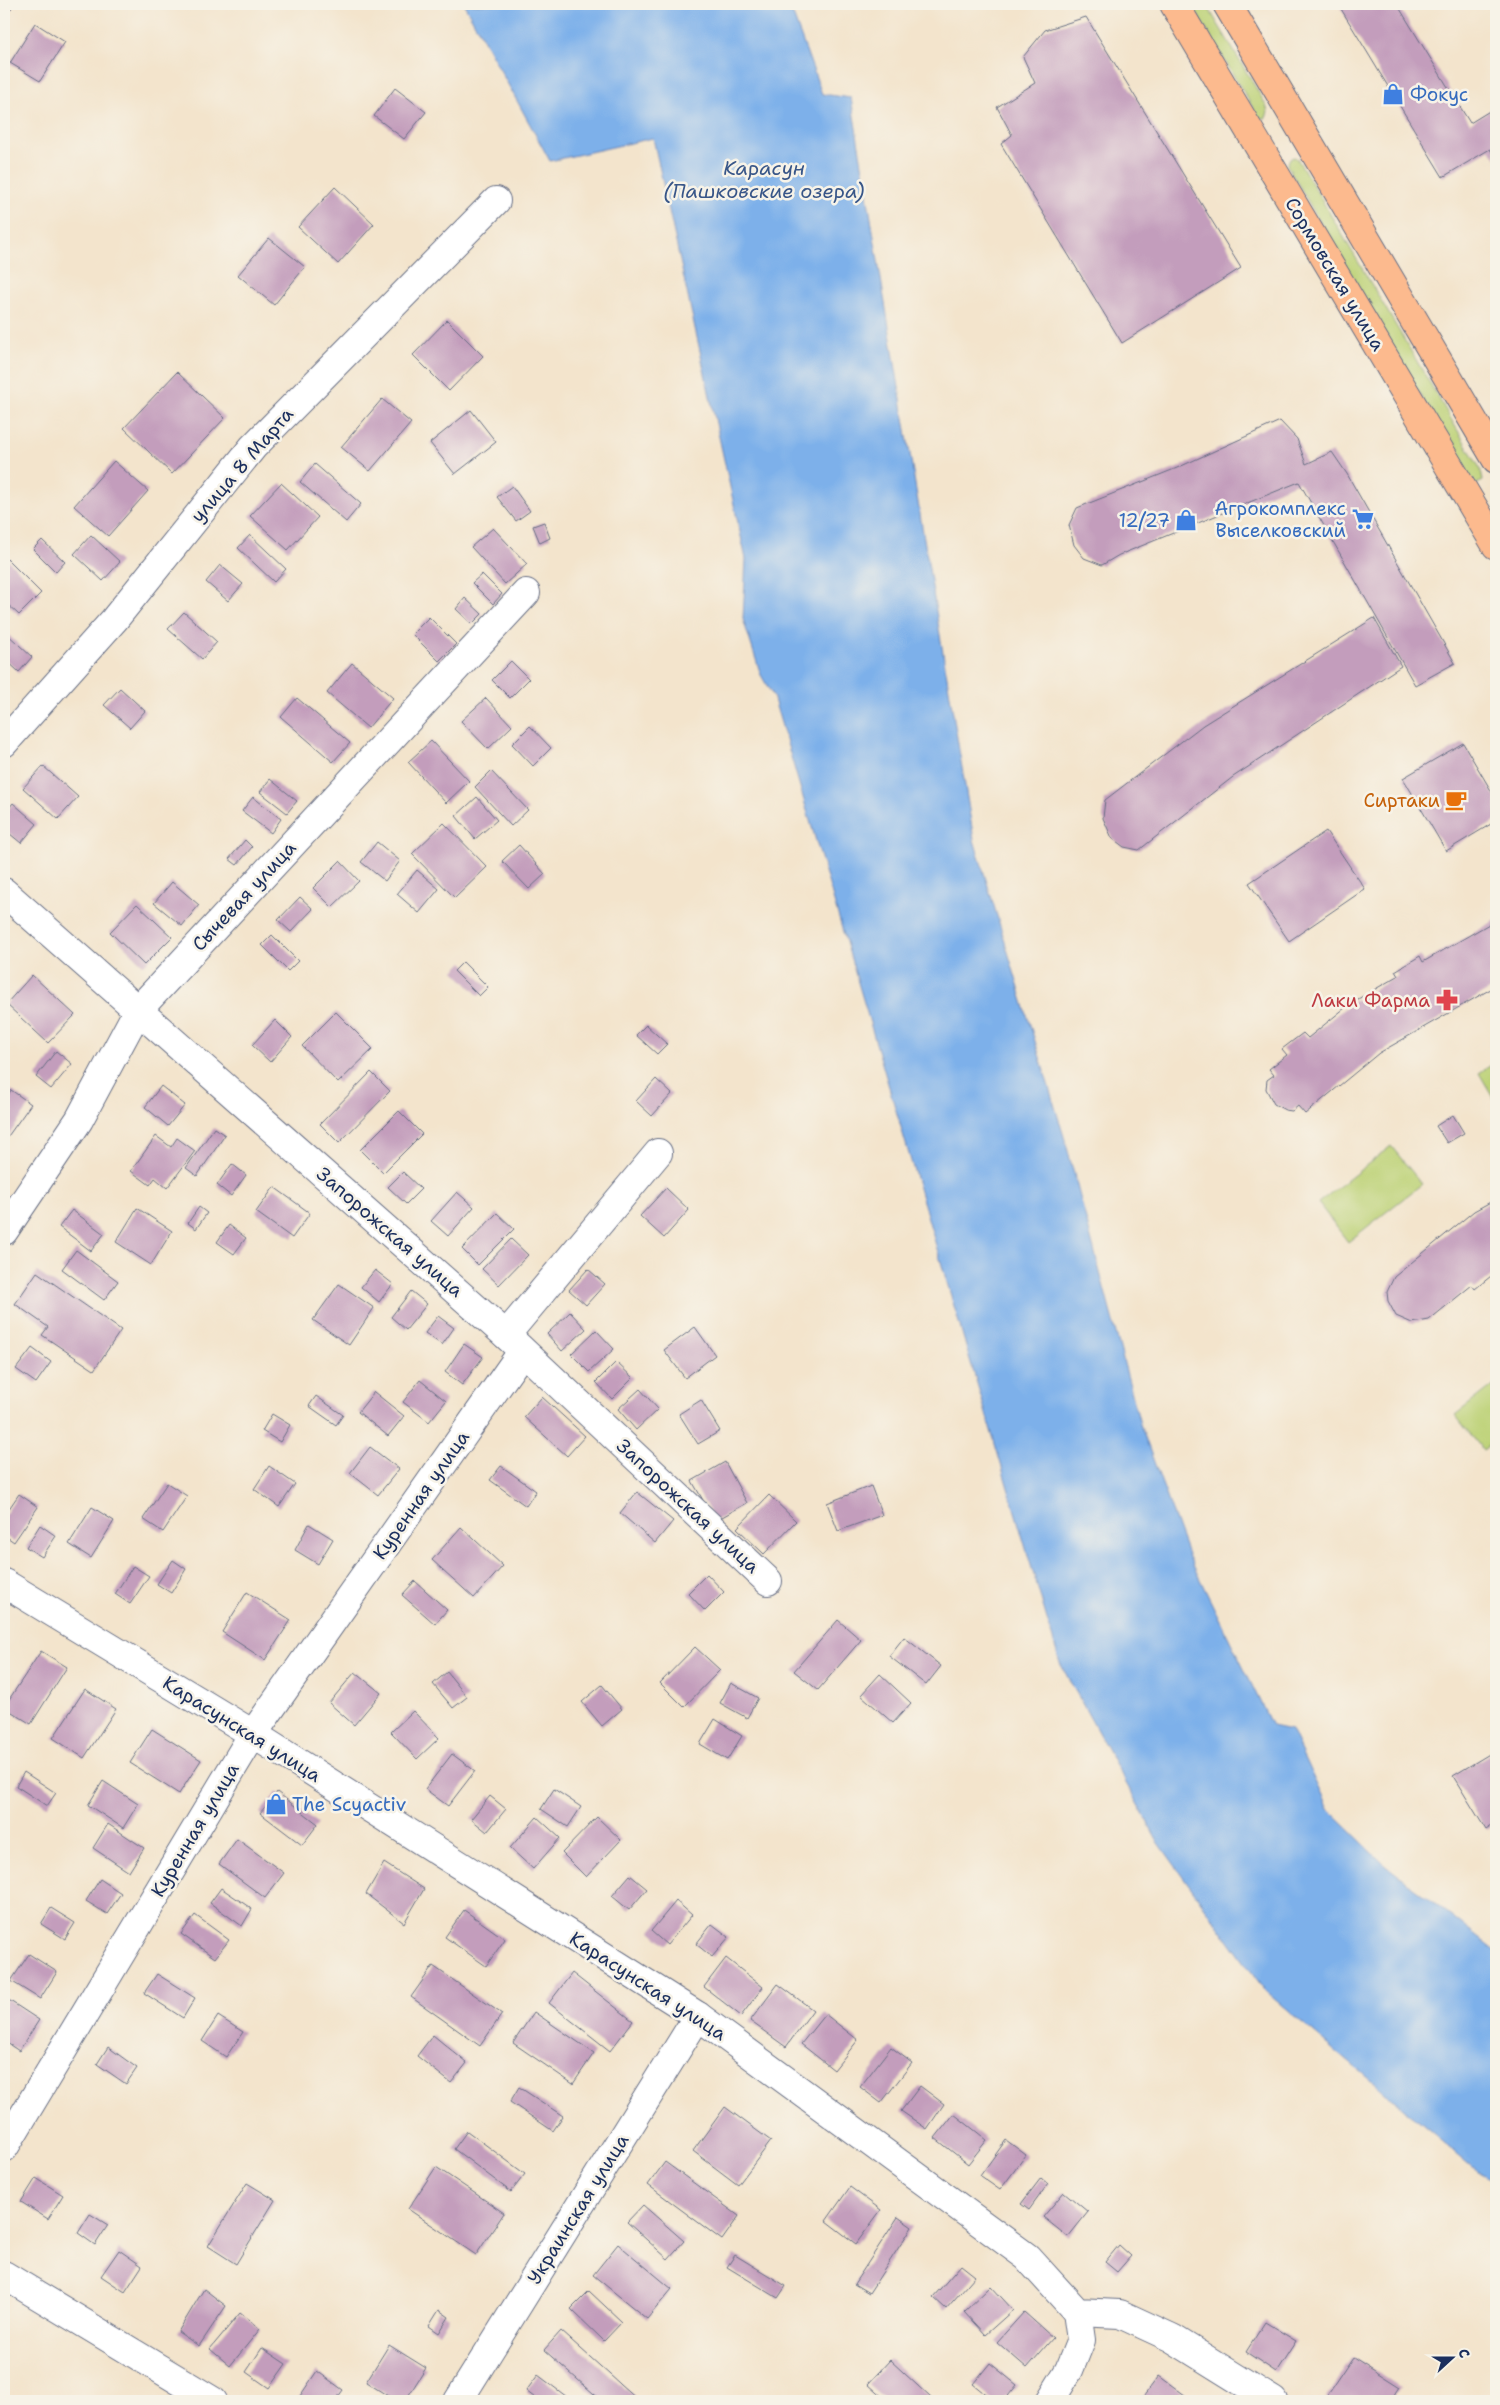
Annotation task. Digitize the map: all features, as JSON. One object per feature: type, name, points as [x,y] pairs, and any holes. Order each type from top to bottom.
[{"type":"main road","name":"Сормовская улица","points":[[1174,4],[1488,513],[1496,545]]},
{"type":"main road","points":[[1227,4],[1496,459]]},
{"type":"street","name":"улица 8 Марта","points":[[4,743],[114,620],[253,447],[496,201]]},
{"type":"street","name":"Сычевая улица","points":[[4,1231],[79,1120],[138,1010],[526,593]]},
{"type":"street","name":"Запорожская улица","points":[[4,892],[514,1343],[768,1580]]},
{"type":"street","name":"Куренная улица","points":[[4,2148],[253,1734],[514,1343],[658,1153]]},
{"type":"street","name":"Карасунская улица","points":[[4,1583],[253,1734],[698,2016],[1027,2257],[1077,2312]]},
{"type":"street","name":"Украинская улица","points":[[458,2401],[698,2016]]},
{"type":"street","points":[[4,2275],[213,2401]]},
{"type":"street","points":[[1050,2401],[1069,2370],[1081,2340],[1077,2312],[1120,2314],[1172,2338],[1273,2401]]},
{"type":"green space","points":[[1191,4],[1206,4],[1266,105],[1268,112],[1266,118],[1259,118]]},
{"type":"green space","points":[[1295,157],[1481,470],[1483,481],[1472,484],[1287,165],[1290,158]]},
{"type":"green space","points":[[1496,1062],[1496,1102],[1479,1073]]},
{"type":"green space","points":[[1391,1146],[1422,1184],[1348,1242],[1318,1203]]},
{"type":"green space","points":[[1496,1383],[1496,1440],[1483,1450],[1455,1415]]},
{"type":"water","name":"Карасун (Пашковские озера)","points":[[464,4],[789,4],[822,94],[851,98],[974,840],[1065,1140],[1140,1424],[1189,1557],[1272,1726],[1291,1730],[1328,1809],[1384,1864],[1496,1952],[1496,2184],[1473,2167],[1266,1992],[1159,1843],[1060,1663],[773,696],[761,675],[743,619],[746,559],[653,138],[550,161]]},
{"type":"building","points":[[4,4],[12,7],[4,19]]},
{"type":"building","points":[[1338,4],[1397,4],[1470,123],[1496,107],[1496,159],[1490,149],[1443,177]]},
{"type":"building","points":[[1086,17],[1241,268],[1122,343],[1001,144],[1012,135],[997,107],[1035,83],[1023,57],[1045,30]]},
{"type":"building","points":[[35,23],[65,42],[40,81],[10,63]]},
{"type":"building","points":[[395,88],[426,112],[404,139],[374,116]]},
{"type":"building","points":[[335,187],[374,224],[338,264],[298,227]]},
{"type":"building","points":[[269,238],[305,267],[274,305],[238,275]]},
{"type":"building","points":[[447,320],[483,356],[449,391],[413,355]]},
{"type":"building","points":[[177,372],[225,418],[172,474],[124,428]]},
{"type":"building","points":[[382,399],[411,423],[370,471],[341,447]]},
{"type":"building","points":[[471,410],[496,442],[455,474],[430,443]]},
{"type":"building","points":[[1280,421],[1297,439],[1306,464],[1332,452],[1347,474],[1455,663],[1415,685],[1299,482],[1119,555],[1102,565],[1084,558],[1074,545],[1069,525],[1077,508],[1177,468]]},
{"type":"building","points":[[114,461],[148,491],[108,536],[74,506]]},
{"type":"building","points":[[315,464],[361,504],[346,522],[300,482]]},
{"type":"building","points":[[281,483],[318,517],[288,550],[250,516]]},
{"type":"building","points":[[512,486],[530,511],[516,521],[497,497]]},
{"type":"building","points":[[544,522],[550,538],[540,543],[533,526]]},
{"type":"building","points":[[493,528],[527,564],[505,584],[471,547]]},
{"type":"building","points":[[91,535],[120,562],[103,581],[74,554]]},
{"type":"building","points":[[250,535],[286,569],[274,582],[238,548]]},
{"type":"building","points":[[42,540],[65,562],[56,572],[33,549]]},
{"type":"building","points":[[7,559],[41,593],[19,615],[4,601],[4,563]]},
{"type":"building","points":[[220,565],[243,584],[228,601],[206,582]]},
{"type":"building","points":[[482,574],[502,594],[493,604],[472,583]]},
{"type":"building","points":[[465,598],[482,614],[472,624],[456,609]]},
{"type":"building","points":[[184,612],[217,642],[202,659],[168,629]]},
{"type":"building","points":[[429,617],[456,644],[439,661],[412,634]]},
{"type":"building","points":[[1374,618],[1401,666],[1233,777],[1139,850],[1124,847],[1112,838],[1103,818],[1105,800],[1203,725]]},
{"type":"building","points":[[4,631],[32,657],[19,672],[4,658]]},
{"type":"building","points":[[511,661],[529,679],[510,698],[492,680]]},
{"type":"building","points":[[352,663],[393,698],[368,728],[327,693]]},
{"type":"building","points":[[120,688],[145,711],[130,728],[104,705]]},
{"type":"building","points":[[297,698],[350,743],[333,762],[281,717]]},
{"type":"building","points":[[486,698],[512,726],[488,749],[461,721]]},
{"type":"building","points":[[530,726],[551,748],[533,766],[512,744]]},
{"type":"building","points":[[431,741],[469,781],[446,803],[408,762]]},
{"type":"building","points":[[1463,743],[1496,799],[1496,821],[1446,851],[1403,778]]},
{"type":"building","points":[[43,766],[78,797],[58,819],[23,788]]},
{"type":"building","points":[[491,771],[528,810],[511,826],[475,787]]},
{"type":"building","points":[[270,779],[297,801],[287,813],[260,792]]},
{"type":"building","points":[[253,797],[281,819],[271,833],[242,811]]},
{"type":"building","points":[[477,797],[497,820],[475,839],[456,816]]},
{"type":"building","points":[[13,803],[37,824],[21,843],[4,829],[4,814]]},
{"type":"building","points":[[444,823],[487,867],[455,898],[412,854]]},
{"type":"building","points":[[1326,831],[1365,889],[1289,941],[1249,883]]},
{"type":"building","points":[[245,840],[252,847],[237,865],[229,859]]},
{"type":"building","points":[[377,842],[400,861],[385,881],[361,862]]},
{"type":"building","points":[[519,845],[545,874],[529,889],[502,861]]},
{"type":"building","points":[[340,861],[359,881],[332,907],[313,888]]},
{"type":"building","points":[[417,870],[439,889],[419,913],[397,894]]},
{"type":"building","points":[[172,882],[199,905],[182,926],[154,903]]},
{"type":"building","points":[[300,897],[313,909],[291,932],[278,920]]},
{"type":"building","points":[[137,904],[172,937],[144,965],[110,932]]},
{"type":"building","points":[[1496,920],[1496,986],[1379,1053],[1305,1114],[1298,1106],[1292,1111],[1285,1110],[1274,1104],[1266,1089],[1267,1080],[1274,1075],[1269,1069],[1287,1055],[1282,1049],[1303,1033],[1308,1038],[1351,1003],[1398,976],[1395,971],[1420,956],[1423,962]]},
{"type":"building","points":[[272,935],[298,961],[288,971],[262,945]]},
{"type":"building","points":[[463,962],[488,987],[479,996],[454,971]]},
{"type":"building","points":[[32,975],[75,1015],[48,1043],[6,1004]]},
{"type":"building","points":[[336,1012],[373,1049],[338,1083],[302,1046]]},
{"type":"building","points":[[275,1020],[292,1037],[270,1062],[252,1045]]},
{"type":"building","points":[[646,1025],[667,1044],[657,1054],[636,1035]]},
{"type":"building","points":[[56,1051],[72,1064],[51,1089],[36,1077]]},
{"type":"building","points":[[371,1072],[390,1091],[339,1143],[320,1124]]},
{"type":"building","points":[[656,1079],[672,1094],[652,1116],[636,1101]]},
{"type":"building","points":[[161,1086],[185,1105],[168,1126],[145,1107]]},
{"type":"building","points":[[11,1090],[31,1104],[6,1139],[4,1138],[4,1101]]},
{"type":"building","points":[[399,1111],[422,1134],[383,1173],[360,1150]]},
{"type":"building","points":[[1453,1115],[1464,1133],[1447,1143],[1436,1126]]},
{"type":"building","points":[[214,1128],[225,1135],[197,1176],[186,1168]]},
{"type":"building","points":[[156,1136],[171,1147],[177,1138],[195,1151],[167,1188],[155,1178],[150,1185],[131,1171]]},
{"type":"building","points":[[232,1164],[246,1175],[231,1196],[217,1185]]},
{"type":"building","points":[[403,1172],[421,1189],[406,1204],[388,1187]]},
{"type":"building","points":[[274,1187],[310,1213],[292,1238],[256,1212]]},
{"type":"building","points":[[666,1188],[689,1210],[664,1238],[640,1216]]},
{"type":"building","points":[[457,1192],[474,1207],[448,1236],[431,1221]]},
{"type":"building","points":[[1496,1199],[1496,1272],[1475,1289],[1472,1285],[1429,1320],[1412,1323],[1396,1316],[1388,1301],[1387,1292],[1394,1277],[1474,1211]]},
{"type":"building","points":[[199,1207],[207,1213],[196,1229],[188,1223]]},
{"type":"building","points":[[137,1208],[172,1231],[151,1265],[116,1242]]},
{"type":"building","points":[[72,1210],[104,1234],[91,1251],[59,1227]]},
{"type":"building","points":[[497,1213],[514,1229],[478,1265],[462,1249]]},
{"type":"building","points":[[229,1225],[246,1238],[234,1254],[217,1242]]},
{"type":"building","points":[[511,1239],[528,1255],[499,1285],[482,1269]]},
{"type":"building","points":[[76,1250],[118,1281],[104,1300],[62,1269]]},
{"type":"building","points":[[588,1269],[605,1284],[586,1305],[569,1290]]},
{"type":"building","points":[[375,1270],[393,1284],[379,1302],[361,1287]]},
{"type":"building","points":[[37,1272],[121,1330],[94,1370],[42,1335],[48,1327],[15,1304]]},
{"type":"building","points":[[339,1284],[374,1308],[349,1345],[313,1320]]},
{"type":"building","points":[[411,1291],[427,1304],[406,1330],[391,1317]]},
{"type":"building","points":[[570,1312],[586,1329],[562,1351],[547,1334]]},
{"type":"building","points":[[438,1316],[454,1328],[442,1345],[425,1333]]},
{"type":"building","points":[[695,1327],[715,1355],[685,1378],[664,1350]]},
{"type":"building","points":[[596,1330],[614,1349],[589,1372],[571,1354]]},
{"type":"building","points":[[464,1344],[483,1357],[462,1385],[445,1372]]},
{"type":"building","points":[[32,1348],[51,1362],[36,1383],[16,1369]]},
{"type":"building","points":[[616,1362],[633,1378],[612,1399],[596,1382]]},
{"type":"building","points":[[420,1380],[446,1401],[429,1422],[403,1402]]},
{"type":"building","points":[[640,1389],[658,1409],[636,1430],[618,1409]]},
{"type":"building","points":[[374,1392],[404,1416],[388,1436],[358,1412]]},
{"type":"building","points":[[316,1396],[343,1415],[336,1425],[309,1406]]},
{"type":"building","points":[[542,1397],[585,1436],[567,1456],[524,1417]]},
{"type":"building","points":[[701,1400],[720,1431],[698,1444],[679,1414]]},
{"type":"building","points":[[272,1414],[290,1425],[280,1442],[262,1431]]},
{"type":"building","points":[[370,1447],[399,1469],[378,1495],[350,1473]]},
{"type":"building","points":[[725,1462],[747,1503],[715,1521],[692,1481]]},
{"type":"building","points":[[269,1466],[295,1484],[279,1507],[254,1489]]},
{"type":"building","points":[[501,1466],[536,1491],[526,1506],[490,1480]]},
{"type":"building","points":[[167,1483],[187,1496],[163,1532],[143,1519]]},
{"type":"building","points":[[871,1486],[882,1515],[838,1531],[827,1503]]},
{"type":"building","points":[[637,1492],[673,1521],[655,1543],[620,1513]]},
{"type":"building","points":[[19,1494],[38,1507],[14,1542],[4,1535],[4,1516]]},
{"type":"building","points":[[769,1495],[796,1521],[764,1554],[737,1528]]},
{"type":"building","points":[[92,1507],[114,1521],[91,1558],[69,1544]]},
{"type":"building","points":[[309,1524],[333,1539],[318,1564],[295,1550]]},
{"type":"building","points":[[40,1525],[56,1536],[42,1557],[26,1547]]},
{"type":"building","points":[[461,1527],[503,1566],[474,1598],[432,1560]]},
{"type":"building","points":[[173,1560],[186,1569],[171,1593],[157,1584]]},
{"type":"building","points":[[133,1566],[149,1576],[130,1604],[115,1594]]},
{"type":"building","points":[[707,1574],[724,1592],[705,1611],[688,1593]]},
{"type":"building","points":[[415,1581],[447,1610],[435,1624],[402,1595]]},
{"type":"building","points":[[247,1592],[291,1620],[265,1660],[222,1632]]},
{"type":"building","points":[[838,1620],[861,1640],[818,1690],[794,1671]]},
{"type":"building","points":[[904,1637],[941,1666],[926,1685],[889,1656]]},
{"type":"building","points":[[695,1647],[720,1670],[684,1707],[660,1683]]},
{"type":"building","points":[[41,1651],[67,1667],[31,1724],[4,1707]]},
{"type":"building","points":[[355,1672],[381,1693],[354,1725],[329,1703]]},
{"type":"building","points":[[447,1672],[467,1697],[453,1708],[433,1684]]},
{"type":"building","points":[[880,1674],[911,1703],[893,1723],[861,1695]]},
{"type":"building","points":[[731,1683],[758,1698],[747,1718],[720,1703]]},
{"type":"building","points":[[602,1685],[622,1709],[602,1726],[582,1702]]},
{"type":"building","points":[[85,1689],[116,1709],[84,1758],[53,1738]]},
{"type":"building","points":[[413,1711],[439,1738],[417,1759],[391,1732]]},
{"type":"building","points":[[715,1719],[742,1736],[727,1760],[700,1744]]},
{"type":"building","points":[[152,1729],[201,1760],[179,1794],[130,1763]]},
{"type":"building","points":[[1496,1750],[1496,1823],[1486,1830],[1453,1776]]},
{"type":"building","points":[[452,1754],[475,1771],[448,1806],[425,1789]]},
{"type":"building","points":[[24,1772],[56,1793],[47,1806],[16,1786]]},
{"type":"building","points":[[103,1781],[138,1804],[123,1828],[88,1805]]},
{"type":"building","points":[[554,1789],[581,1807],[568,1827],[541,1809]]},
{"type":"building","points":[[277,1792],[318,1824],[302,1845],[260,1813]]},
{"type":"building","points":[[490,1796],[506,1809],[487,1832],[471,1819]]},
{"type":"building","points":[[537,1817],[560,1838],[533,1869],[510,1848]]},
{"type":"building","points":[[597,1817],[621,1840],[586,1877],[562,1853]]},
{"type":"building","points":[[108,1824],[144,1848],[129,1872],[93,1848]]},
{"type":"building","points":[[237,1839],[284,1873],[265,1898],[219,1864]]},
{"type":"building","points":[[384,1863],[424,1889],[404,1923],[366,1894]]},
{"type":"building","points":[[630,1875],[647,1889],[629,1910],[612,1896]]},
{"type":"building","points":[[100,1879],[121,1893],[107,1914],[86,1901]]},
{"type":"building","points":[[221,1888],[252,1909],[242,1926],[210,1903]]},
{"type":"building","points":[[676,1901],[692,1915],[667,1945],[651,1931]]},
{"type":"building","points":[[51,1908],[75,1923],[65,1939],[41,1924]]},
{"type":"building","points":[[464,1910],[505,1939],[486,1966],[445,1937]]},
{"type":"building","points":[[195,1915],[229,1940],[215,1958],[181,1934]]},
{"type":"building","points":[[712,1924],[729,1937],[712,1957],[696,1944]]},
{"type":"building","points":[[29,1954],[57,1972],[40,1999],[11,1981]]},
{"type":"building","points":[[726,1958],[763,1987],[741,2016],[704,1987]]},
{"type":"building","points":[[433,1966],[502,2014],[480,2046],[411,1997]]},
{"type":"building","points":[[572,1973],[633,2021],[610,2051],[549,2003]]},
{"type":"building","points":[[157,1974],[195,1998],[183,2018],[144,1993]]},
{"type":"building","points":[[778,1984],[813,2010],[786,2047],[750,2021]]},
{"type":"building","points":[[7,1999],[39,2020],[19,2051],[4,2041],[4,2004]]},
{"type":"building","points":[[534,2012],[594,2053],[573,2084],[513,2043]]},
{"type":"building","points":[[825,2014],[858,2040],[834,2070],[801,2044]]},
{"type":"building","points":[[218,2016],[243,2032],[226,2057],[202,2041]]},
{"type":"building","points":[[433,2035],[467,2063],[451,2083],[417,2056]]},
{"type":"building","points":[[108,2047],[137,2068],[126,2084],[97,2064]]},
{"type":"building","points":[[891,2047],[912,2063],[881,2103],[860,2087]]},
{"type":"building","points":[[920,2086],[944,2104],[927,2129],[901,2111]]},
{"type":"building","points":[[519,2087],[563,2116],[553,2131],[510,2102]]},
{"type":"building","points":[[725,2107],[771,2141],[738,2185],[693,2151]]},
{"type":"building","points":[[954,2114],[987,2140],[968,2164],[935,2138]]},
{"type":"building","points":[[467,2131],[525,2174],[511,2192],[454,2149]]},
{"type":"building","points":[[1006,2140],[1026,2155],[1000,2190],[980,2176]]},
{"type":"building","points":[[665,2162],[739,2216],[722,2240],[648,2185]]},
{"type":"building","points":[[436,2167],[504,2213],[476,2255],[408,2209]]},
{"type":"building","points":[[36,2178],[63,2195],[48,2219],[21,2202]]},
{"type":"building","points":[[1041,2178],[1048,2184],[1029,2210],[1021,2204]]},
{"type":"building","points":[[247,2183],[275,2200],[236,2264],[208,2246]]},
{"type":"building","points":[[850,2187],[881,2210],[856,2244],[826,2221]]},
{"type":"building","points":[[1064,2192],[1088,2212],[1068,2237],[1043,2217]]},
{"type":"building","points":[[643,2205],[684,2241],[668,2259],[627,2222]]},
{"type":"building","points":[[90,2214],[108,2225],[95,2245],[78,2233]]},
{"type":"building","points":[[898,2217],[912,2227],[869,2293],[854,2284]]},
{"type":"building","points":[[618,2244],[672,2289],[647,2319],[593,2275]]},
{"type":"building","points":[[1119,2245],[1131,2256],[1117,2272],[1105,2262]]},
{"type":"building","points":[[119,2250],[142,2266],[125,2292],[101,2276]]},
{"type":"building","points":[[735,2255],[786,2286],[778,2298],[727,2267]]},
{"type":"building","points":[[961,2265],[975,2276],[946,2309],[933,2297]]},
{"type":"building","points":[[991,2286],[1013,2310],[985,2335],[964,2312]]},
{"type":"building","points":[[204,2289],[226,2306],[199,2346],[178,2332]]},
{"type":"building","points":[[589,2291],[622,2322],[604,2341],[571,2309]]},
{"type":"building","points":[[439,2310],[449,2317],[439,2333],[429,2326]]},
{"type":"building","points":[[1024,2312],[1053,2338],[1027,2368],[997,2342]]},
{"type":"building","points":[[240,2313],[260,2329],[230,2366],[210,2349]]},
{"type":"building","points":[[1265,2322],[1296,2341],[1276,2372],[1246,2352]]},
{"type":"building","points":[[561,2331],[639,2401],[602,2401],[544,2350]]},
{"type":"building","points":[[389,2345],[426,2368],[405,2401],[396,2401],[366,2382]]},
{"type":"building","points":[[262,2348],[286,2364],[269,2388],[246,2372]]},
{"type":"building","points":[[1353,2357],[1400,2387],[1391,2401],[1332,2401],[1326,2397]]},
{"type":"building","points":[[890,2360],[931,2398],[928,2401],[887,2401],[868,2384]]},
{"type":"building","points":[[990,2363],[1017,2385],[1004,2401],[994,2401],[973,2384]]},
{"type":"building","points":[[317,2371],[343,2390],[335,2401],[301,2401],[298,2399]]},
{"type":"building","points":[[538,2375],[571,2400],[539,2401],[526,2391]]},
{"type":"building","points":[[1159,2376],[1193,2401],[1140,2401]]},
{"type":"place","name":"Фокус","points":[[1393,94]]},
{"type":"place","name":"Агрокомплекс Выселковский","points":[[1363,519]]},
{"type":"place","name":"12/27","points":[[1186,520]]},
{"type":"place","name":"Сиртаки","points":[[1456,800]]},
{"type":"place","name":"Лаки Фарма","points":[[1447,1000]]},
{"type":"place","name":"The Scyactiv","points":[[276,1804]]}]
